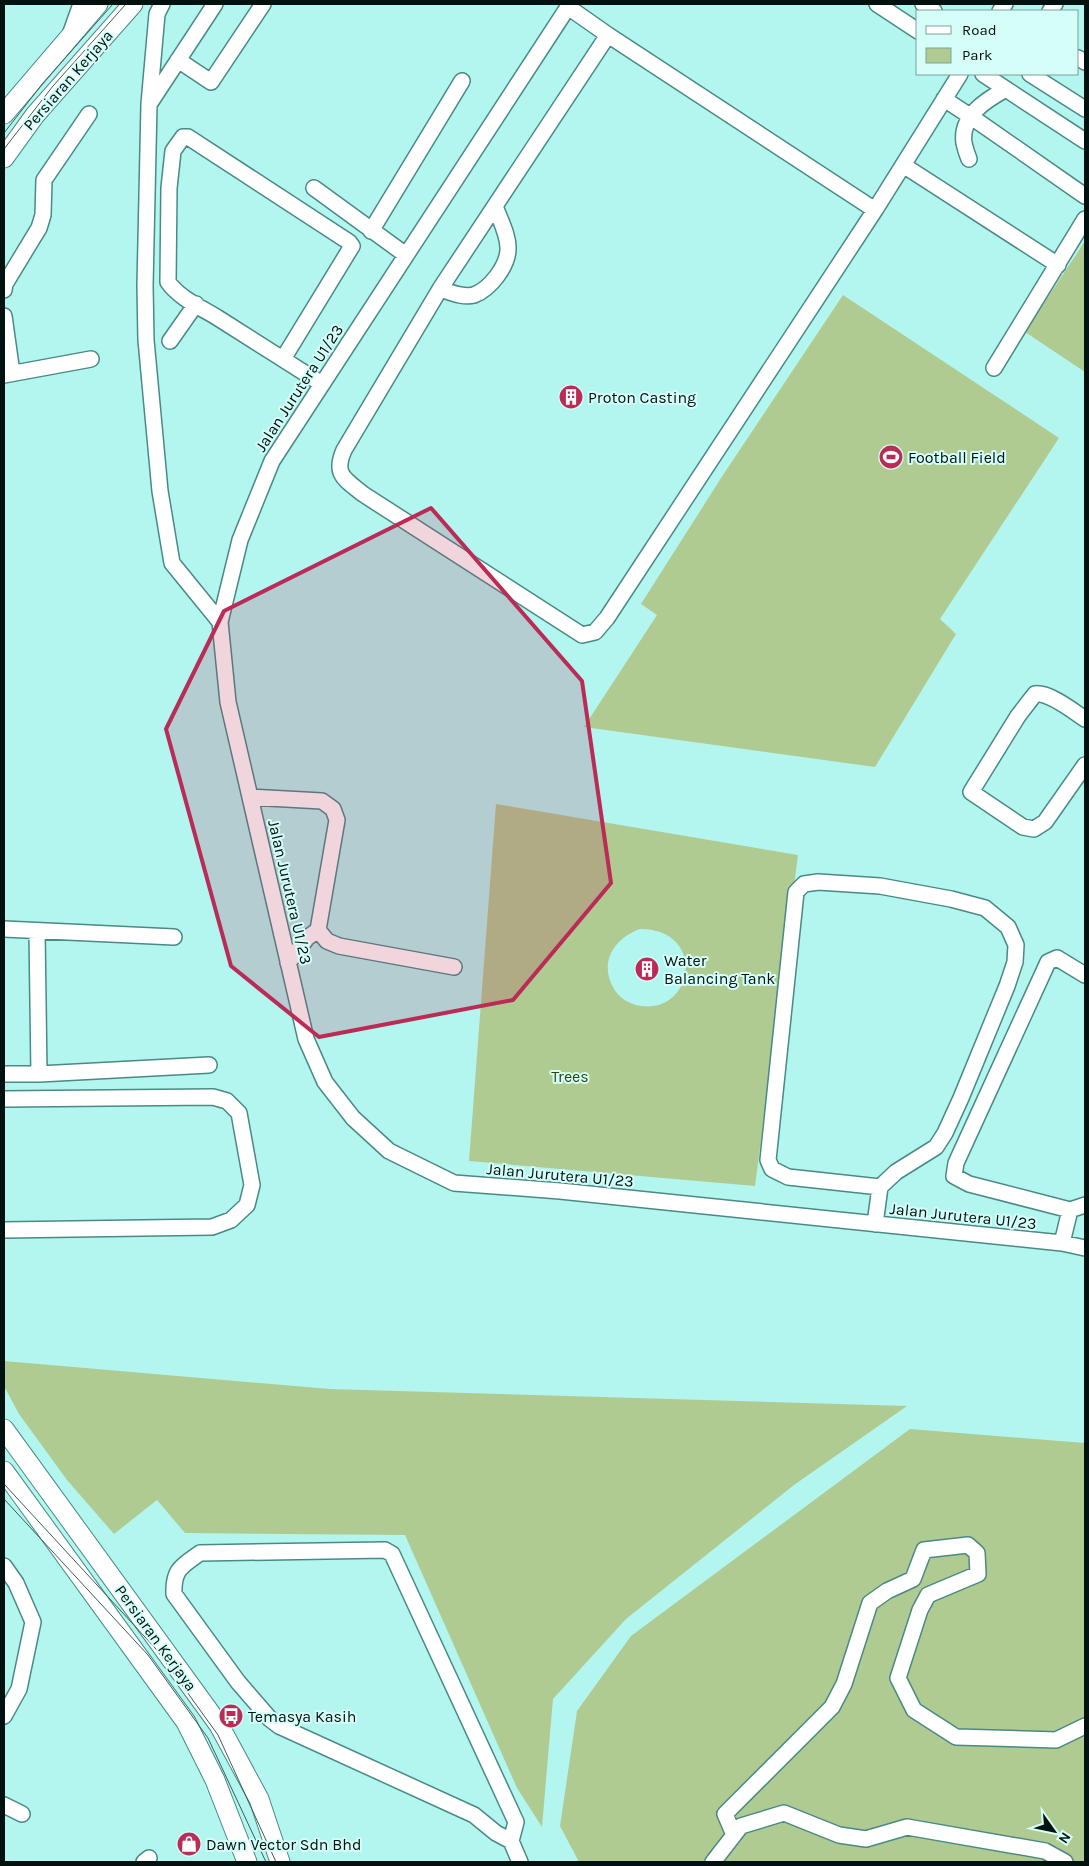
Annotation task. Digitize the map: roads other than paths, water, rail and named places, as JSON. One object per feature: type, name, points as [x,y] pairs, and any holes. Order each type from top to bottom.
[{"type":"main road","name":"Persiaran Kerjaya","points":[[4,114],[98,4]]},
{"type":"main road","name":"Persiaran Kerjaya","points":[[4,158],[36,115],[133,4]]},
{"type":"main road","name":"Persiaran Kerjaya","points":[[4,1430],[220,1725],[259,1799],[280,1862]]},
{"type":"main road","name":"Persiaran Kerjaya","points":[[4,1471],[186,1722],[215,1780],[247,1862]]},
{"type":"street","points":[[69,36],[81,4]]},
{"type":"street","points":[[162,4],[157,14],[149,104],[145,286],[146,340],[160,491],[172,563],[220,622]]},
{"type":"street","points":[[149,104],[215,4]]},
{"type":"street","points":[[178,60],[211,82],[263,4]]},
{"type":"street","points":[[876,4],[916,30]]},
{"type":"street","points":[[569,5],[608,34],[875,210]]},
{"type":"street","name":"Jalan Jurutera U1/23","points":[[569,5],[272,461],[240,540],[220,622],[228,702],[306,1039],[325,1082],[353,1118],[389,1151],[454,1183],[560,1191],[1062,1243],[1085,1248]]},
{"type":"street","points":[[608,34],[440,289],[338,462],[342,477],[363,494],[582,635],[594,632],[607,618],[875,210],[959,75]]},
{"type":"street","points":[[985,75],[1085,141]]},
{"type":"street","points":[[1032,75],[1085,109]]},
{"type":"street","points":[[370,231],[462,81]]},
{"type":"street","points":[[969,159],[964,142],[965,129],[970,116],[987,100],[1006,89]]},
{"type":"street","points":[[944,99],[1085,196]]},
{"type":"street","points":[[4,290],[5,284],[39,228],[43,216],[44,180],[89,114]]},
{"type":"street","points":[[283,359],[352,246],[350,242],[186,136],[183,137],[172,151],[169,188],[168,282],[174,290],[322,384]]},
{"type":"street","points":[[903,165],[1058,265]]},
{"type":"street","points":[[314,188],[370,231],[406,255]]},
{"type":"street","points":[[440,289],[462,296],[474,295],[492,283],[505,262],[508,250],[506,237],[495,206]]},
{"type":"street","points":[[994,368],[1085,219]]},
{"type":"street","points":[[170,342],[196,304]]},
{"type":"street","points":[[4,316],[8,374],[91,359]]},
{"type":"street","points":[[1085,719],[1049,696],[1041,693],[1035,694],[1018,716],[970,792],[1023,827],[1034,829],[1045,822],[1085,765]]},
{"type":"street","points":[[250,797],[322,801],[333,809],[337,820],[318,930],[307,938],[288,963]]},
{"type":"street","points":[[875,1224],[880,1188],[896,1172],[936,1147],[945,1133],[1007,986],[1015,962],[1016,945],[1008,927],[985,908],[951,899],[880,886],[818,882],[804,884],[796,892],[768,1160],[772,1169],[788,1177],[880,1188]]},
{"type":"street","points":[[4,929],[174,936]]},
{"type":"street","points":[[318,930],[327,941],[339,946],[454,967]]},
{"type":"street","points":[[37,931],[39,1074]]},
{"type":"street","points":[[1085,975],[1056,958],[1048,962],[956,1163],[954,1176],[969,1184],[1070,1210],[1085,1205]]},
{"type":"street","points":[[4,1074],[39,1074],[209,1065]]},
{"type":"street","points":[[4,1099],[214,1098],[227,1101],[239,1113],[252,1185],[247,1205],[231,1220],[212,1227],[4,1230]]},
{"type":"street","points":[[1062,1243],[1070,1210]]},
{"type":"street","points":[[734,1835],[725,1814],[832,1707],[844,1684],[870,1603],[887,1591],[913,1579],[924,1550],[968,1545],[977,1554],[978,1574],[928,1595],[920,1610],[898,1678],[914,1710],[956,1737],[1056,1740],[1085,1726]]},
{"type":"street","points":[[511,1841],[496,1833],[474,1816],[279,1726],[270,1719],[238,1682],[174,1594],[173,1581],[179,1567],[200,1554],[385,1550],[392,1554],[516,1822],[511,1841],[520,1862]]},
{"type":"street","points":[[4,1566],[16,1583],[33,1622],[19,1689],[4,1716]]},
{"type":"street","points":[[4,1805],[22,1814]]},
{"type":"street","points":[[713,1862],[741,1826],[784,1813],[839,1835],[866,1839],[907,1827],[1045,1851],[1065,1862]]},
{"type":"tram line","points":[[4,133],[43,83],[113,4]]},
{"type":"tram line","points":[[4,149],[53,86],[126,4]]},
{"type":"tram line","points":[[4,1484],[156,1649],[218,1735],[276,1862]]},
{"type":"tram line","points":[[4,1499],[148,1655],[208,1738],[266,1862]]},
{"type":"place","name":"Proton Casting","points":[[571,397]]},
{"type":"place","name":"Football Field","points":[[891,457]]},
{"type":"place","name":"Water Balancing Tank","points":[[647,969]]},
{"type":"place","name":"Temasya Kasih","points":[[231,1716]]},
{"type":"place","name":"Dawn Vector Sdn Bhd","points":[[189,1844]]},
{"type":"park label","name":"Trees","points":[[570,1076]]}]
